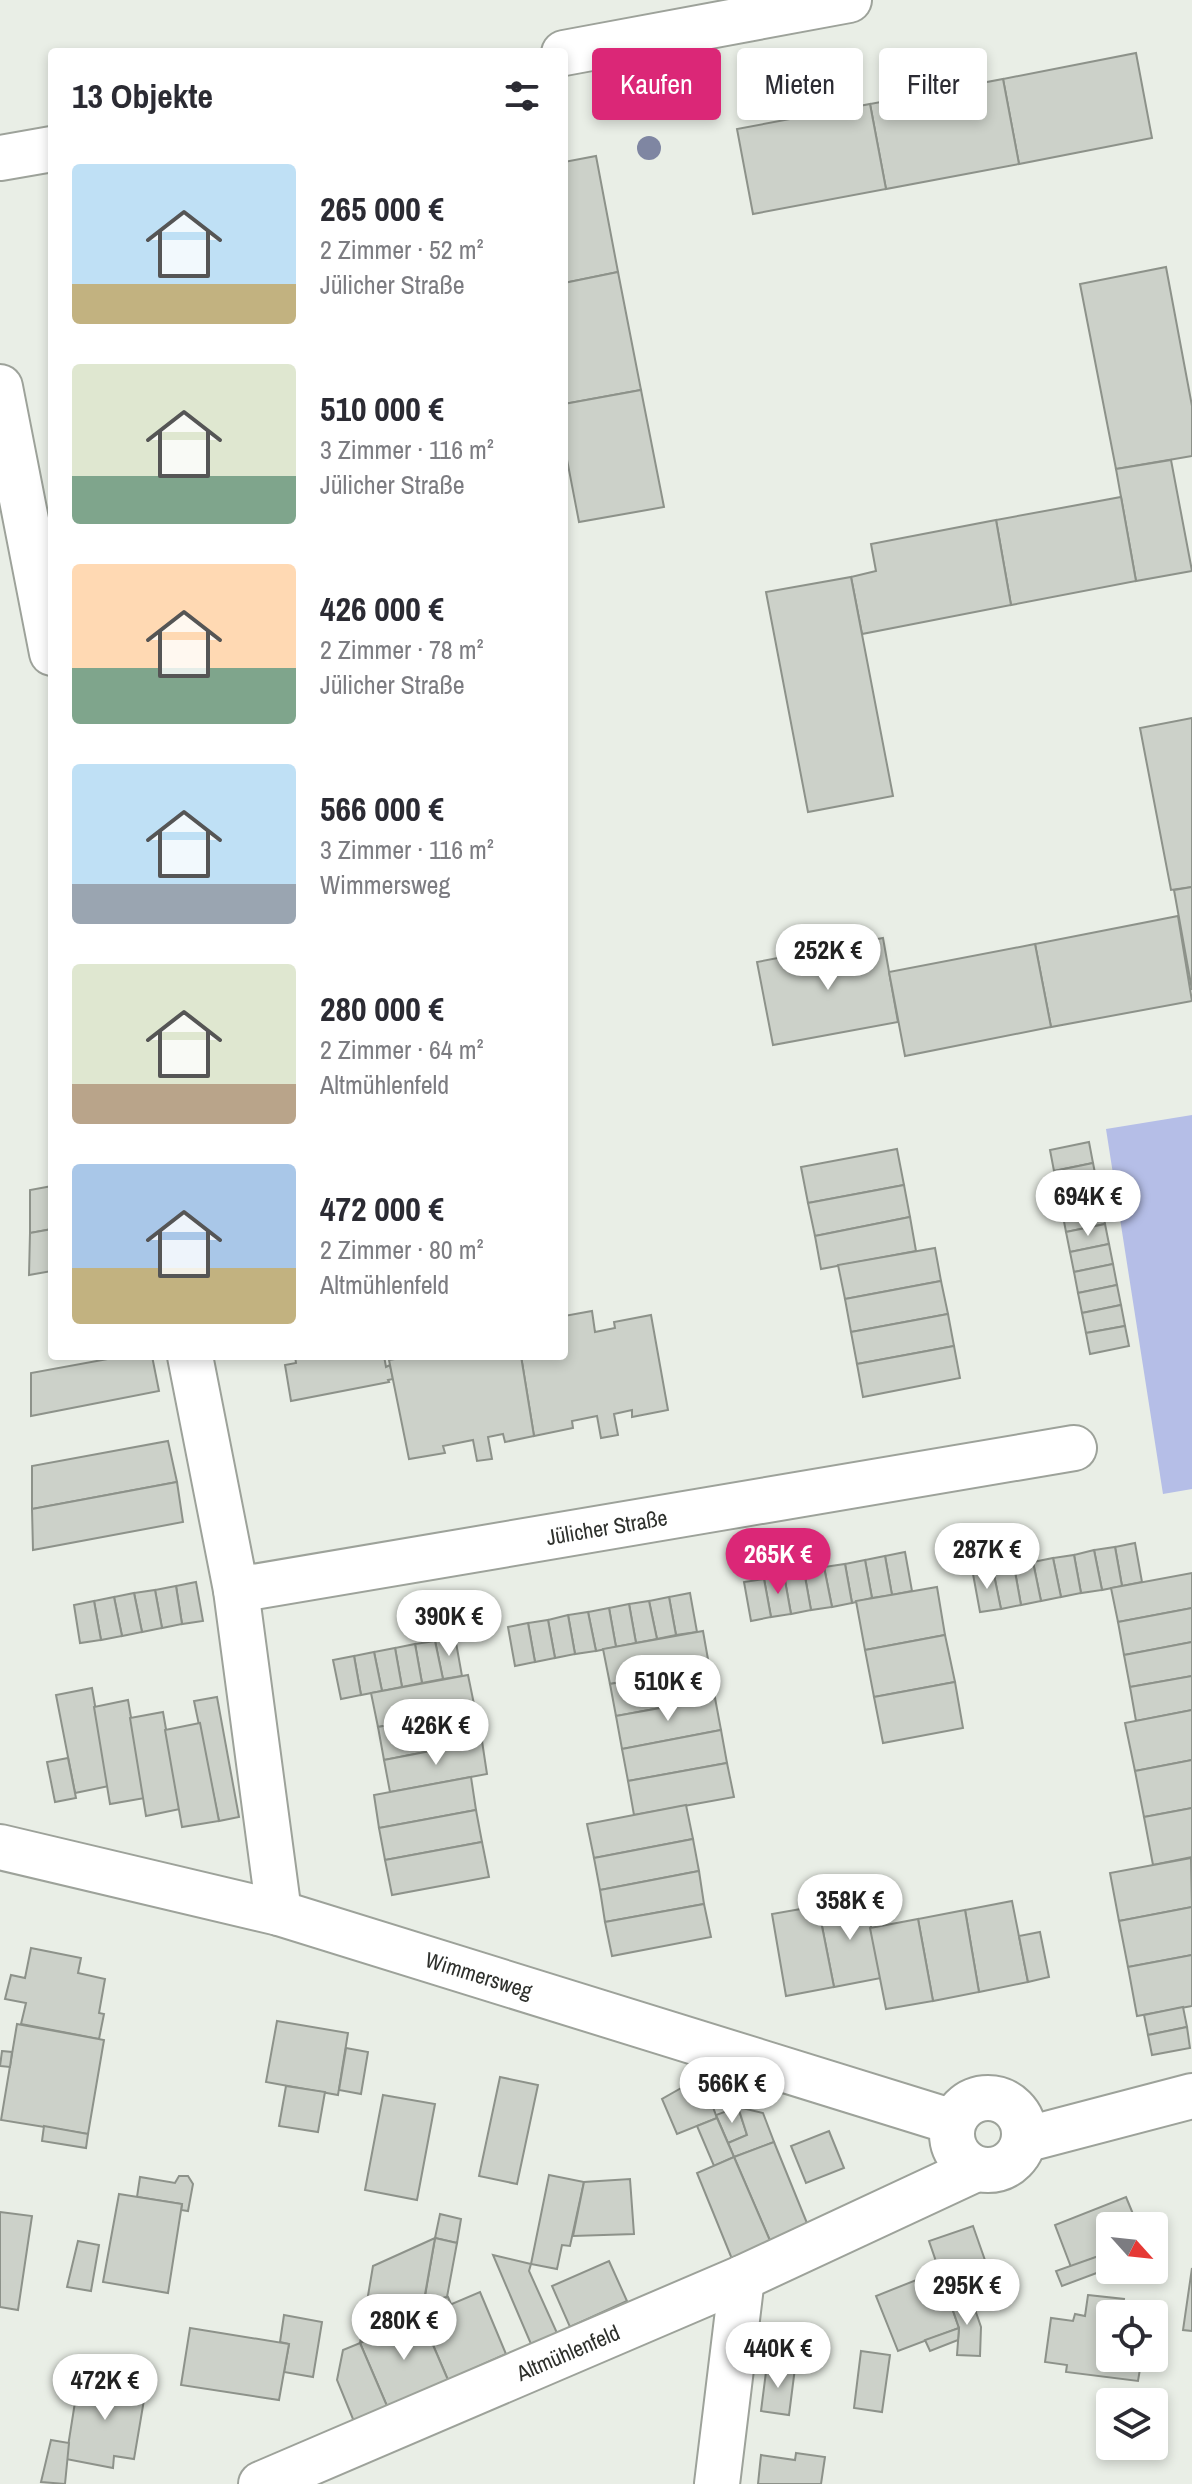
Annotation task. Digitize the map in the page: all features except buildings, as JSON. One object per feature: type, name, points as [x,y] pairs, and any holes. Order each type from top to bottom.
[{"type":"street","points":[[568,52],[849,0]]},
{"type":"street","points":[[0,158],[48,150]]},
{"type":"street","points":[[0,387],[48,633]]},
{"type":"street","points":[[191,1360],[236,1590],[279,1913]]},
{"type":"street","name":"Jülicher Straße","points":[[236,1590],[1074,1448]]},
{"type":"street","name":"Wimmersweg","points":[[0,1847],[279,1913],[953,2122]]},
{"type":"street","points":[[976,2169],[964,2161],[954,2148],[951,2136],[953,2122],[961,2108],[972,2100],[986,2096],[998,2099],[1019,2115],[1026,2126],[1024,2140],[1192,2096]]},
{"type":"street","name":"Altmühlenfeld","points":[[261,2484],[742,2278],[976,2169],[992,2171],[1006,2166],[1017,2155],[1024,2140]]},
{"type":"street","points":[[717,2484],[742,2278]]},
{"type":"shaded area","points":[[1192,1115],[1192,1489],[1163,1494],[1106,1129]]}]
